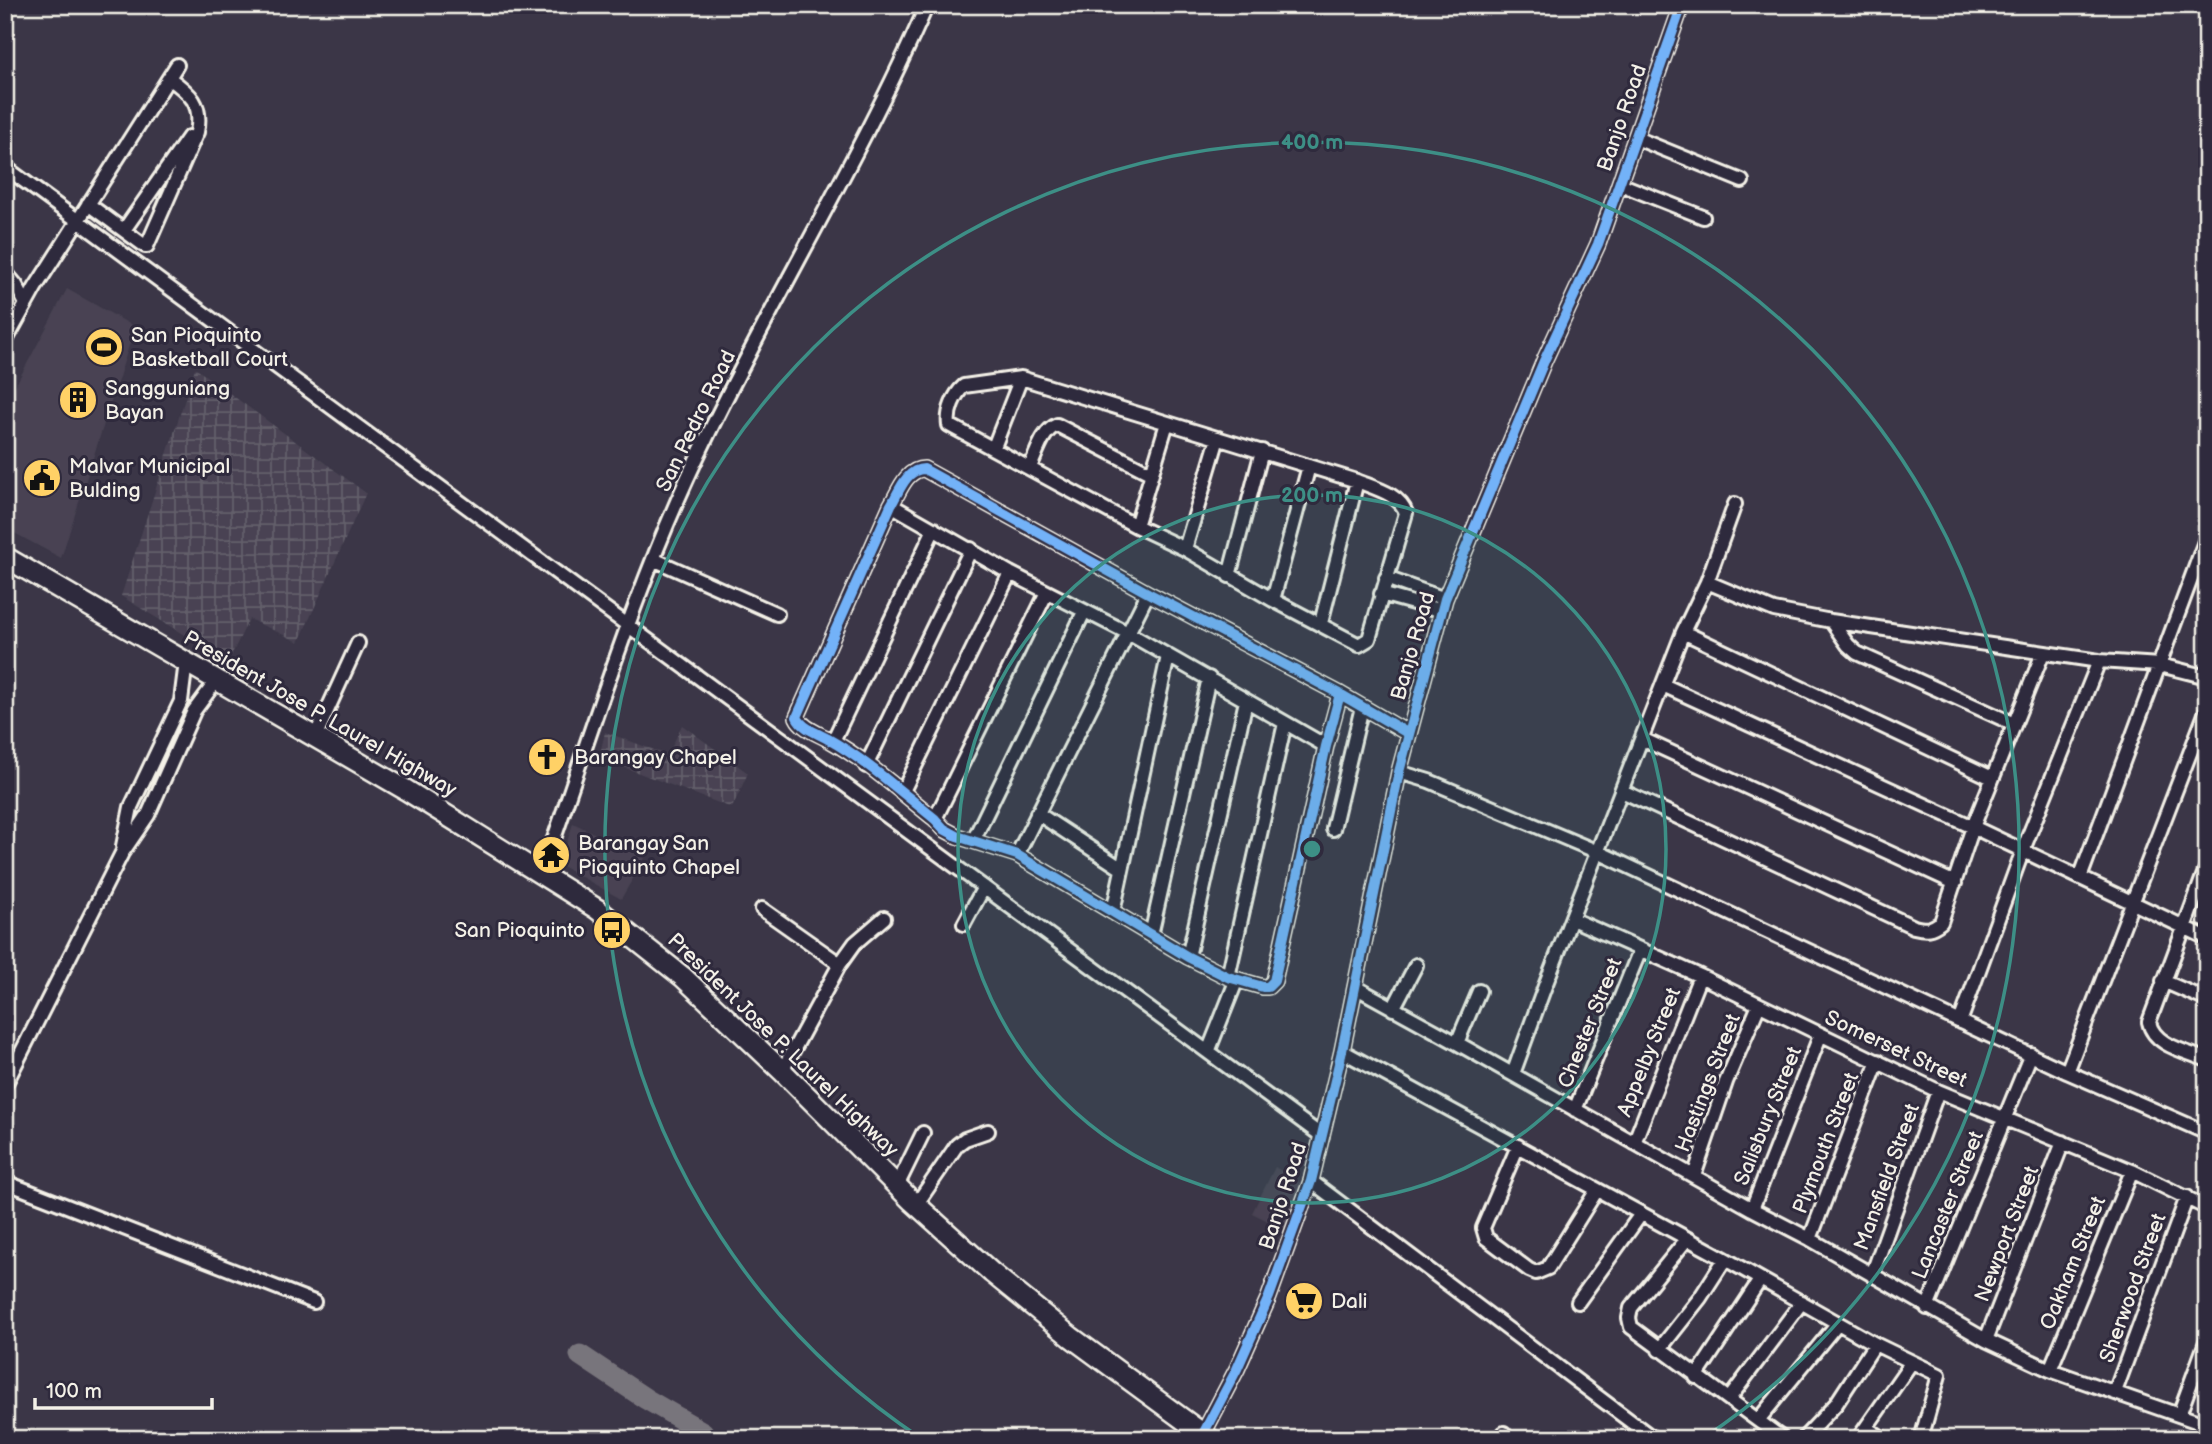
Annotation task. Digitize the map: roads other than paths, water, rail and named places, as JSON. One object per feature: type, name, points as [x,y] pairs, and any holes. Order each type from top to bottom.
[{"type":"highway","name":"President Jose P. Laurel Highway","points":[[5,557],[542,873],[642,943],[683,977],[916,1205],[992,1273],[1071,1337],[1208,1437]]},
{"type":"street","name":"San Pedro Road","points":[[542,873],[653,559],[704,443],[839,188],[903,61],[927,5]]},
{"type":"street","name":"Banjo Road","points":[[1208,1437],[1269,1297],[1311,1181],[1342,1051],[1399,772],[1443,605],[1539,373],[1598,244],[1682,5]]},
{"type":"street","points":[[5,342],[88,204],[177,65]]},
{"type":"street","points":[[88,204],[148,246],[200,122],[195,99],[169,78]]},
{"type":"street","points":[[124,230],[200,122]]},
{"type":"street","points":[[1636,138],[1742,181]]},
{"type":"street","points":[[5,167],[1322,1136]]},
{"type":"street","points":[[1620,184],[1703,218]]},
{"type":"street","points":[[5,272],[26,304]]},
{"type":"street","points":[[994,447],[1021,378]]},
{"type":"street","points":[[1021,378],[1167,422],[1357,481],[1404,504],[1406,513],[1369,639],[1365,643],[1359,645],[994,447],[954,429],[949,425],[948,414],[958,391],[964,386],[1021,378]]},
{"type":"street","points":[[1136,526],[1167,422]]},
{"type":"street","points":[[1030,467],[1050,428],[1058,425],[1150,473]]},
{"type":"street","points":[[1185,549],[1217,438]]},
{"type":"street","points":[[1229,576],[1262,451]]},
{"type":"street","points":[[1273,600],[1309,466]]},
{"type":"street","points":[[1340,694],[1274,981],[1268,987],[1233,978],[1188,957],[1017,855],[944,829],[935,819],[833,741],[801,724],[797,712],[891,505],[913,470],[924,469],[1147,593],[1340,694],[1409,734]]},
{"type":"street","points":[[1321,623],[1357,481]]},
{"type":"street","points":[[1513,1074],[1683,632],[1707,582],[1735,504]]},
{"type":"street","points":[[891,505],[1010,573],[1128,633],[1326,746]]},
{"type":"street","points":[[833,741],[934,529]]},
{"type":"street","points":[[2080,878],[2207,536]]},
{"type":"street","points":[[866,766],[971,549]]},
{"type":"street","points":[[653,559],[777,614]]},
{"type":"street","points":[[902,793],[1010,573]]},
{"type":"street","points":[[1386,578],[1443,605]]},
{"type":"street","points":[[1707,582],[1774,610],[1830,621],[2099,661],[2160,665],[2207,677]]},
{"type":"street","points":[[935,819],[1047,592]]},
{"type":"street","points":[[1017,855],[1147,593]]},
{"type":"street","points":[[1381,594],[1443,605]]},
{"type":"street","points":[[973,841],[1084,612]]},
{"type":"street","points":[[1830,621],[1857,653],[2014,724]]},
{"type":"street","points":[[1683,632],[1992,778]]},
{"type":"street","points":[[315,737],[358,643]]},
{"type":"street","points":[[1622,791],[1914,927],[1926,930],[1941,922],[1973,827],[2043,653]]},
{"type":"street","points":[[1113,912],[1168,656]]},
{"type":"street","points":[[1960,1022],[2023,850],[2099,661]]},
{"type":"street","points":[[122,853],[131,807],[181,701],[186,662]]},
{"type":"street","points":[[1150,935],[1209,678]]},
{"type":"street","points":[[7,1082],[122,853],[148,815],[194,711],[217,680]]},
{"type":"street","points":[[1663,685],[2023,850],[2207,938]]},
{"type":"street","points":[[1188,957],[1246,701]]},
{"type":"street","points":[[1333,828],[1362,707]]},
{"type":"street","points":[[2067,1072],[2207,709]]},
{"type":"street","points":[[1208,1052],[1233,978],[1285,723]]},
{"type":"street","points":[[1642,739],[1955,883]]},
{"type":"street","points":[[1399,772],[1429,781],[1598,852],[2067,1072],[2207,1133]]},
{"type":"street","points":[[131,807],[148,815]]},
{"type":"street","points":[[1037,813],[1122,869]]},
{"type":"street","points":[[2205,872],[2149,1022],[2151,1032],[2158,1040],[2207,1060]]},
{"type":"street","points":[[964,923],[984,887]]},
{"type":"street","points":[[762,909],[840,964]]},
{"type":"street","points":[[782,1071],[840,964],[855,943],[884,918]]},
{"type":"street","name":"Somerset Street","points":[[1572,919],[1700,976],[1938,1091],[2132,1171],[2207,1208]]},
{"type":"street","name":"Chester Street","points":[[1575,1110],[1640,950]]},
{"type":"street","points":[[1393,1009],[1416,965]]},
{"type":"street","name":"Appelby Street","points":[[1634,1143],[1700,976]]},
{"type":"street","points":[[2164,981],[2207,1000]]},
{"type":"street","points":[[1355,987],[1810,1239],[1986,1340],[2050,1370],[2207,1425]]},
{"type":"street","points":[[1457,1043],[1479,991]]},
{"type":"street","name":"Hastings Street","points":[[1694,1176],[1726,1082],[1759,1005]]},
{"type":"street","name":"Salisbury Street","points":[[1752,1209],[1820,1036]]},
{"type":"street","points":[[1342,1051],[1725,1259],[1837,1324],[1910,1363],[1940,1374],[1921,1439]]},
{"type":"street","name":"Lancaster Street","points":[[1927,1308],[2031,1054]]},
{"type":"street","name":"Plymouth Street","points":[[1810,1239],[1878,1061]]},
{"type":"street","name":"Mansfield Street","points":[[1872,1275],[1938,1091]]},
{"type":"street","points":[[916,1205],[957,1145],[965,1139],[988,1131]]},
{"type":"street","points":[[897,1186],[923,1133]]},
{"type":"street","name":"Newport Street","points":[[1986,1340],[2063,1142]]},
{"type":"street","points":[[1518,1146],[1483,1228],[1486,1238],[1529,1270],[1536,1273],[1548,1268],[1597,1190]]},
{"type":"street","name":"Oakham Street","points":[[2050,1370],[2132,1171]]},
{"type":"street","points":[[1311,1181],[1654,1439]]},
{"type":"street","points":[[5,1182],[314,1301]]},
{"type":"street","name":"Sherwood Street","points":[[2115,1392],[2187,1197]]},
{"type":"street","points":[[1578,1302],[1641,1214]]},
{"type":"street","points":[[1687,1239],[1631,1308],[1631,1328],[1783,1439]]},
{"type":"street","points":[[1659,1350],[1700,1298],[1725,1259]]},
{"type":"street","points":[[1696,1377],[1760,1280]]},
{"type":"street","points":[[1729,1399],[1802,1302]]},
{"type":"street","points":[[1759,1419],[1837,1324]]},
{"type":"street","points":[[2179,1415],[2207,1339]]},
{"type":"street","points":[[1803,1439],[1836,1404],[1875,1344]]},
{"type":"street","points":[[1884,1439],[1862,1434],[1910,1363]]},
{"type":"waterway","points":[[580,1355],[646,1399],[703,1432],[706,1439]]},
{"type":"place","name":"San Pioquinto Basketball Court","points":[[104,347]]},
{"type":"place","name":"Sangguniang Bayan","points":[[78,400]]},
{"type":"place","name":"Malvar Municipal Bulding","points":[[42,478]]},
{"type":"place","name":"Barangay Chapel","points":[[547,757]]},
{"type":"place","name":"Barangay San Pioquinto Chapel","points":[[551,855]]},
{"type":"place","name":"San Pioquinto","points":[[612,930]]},
{"type":"place","name":"Dali","points":[[1304,1301]]}]
